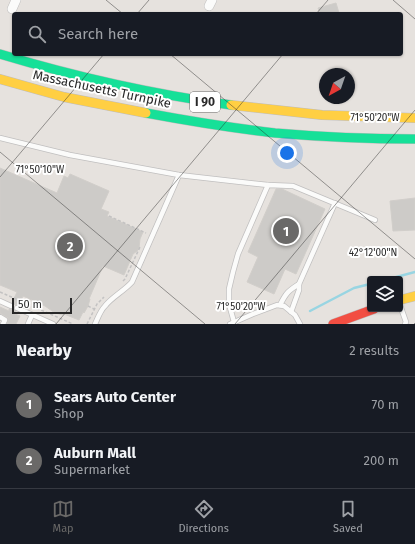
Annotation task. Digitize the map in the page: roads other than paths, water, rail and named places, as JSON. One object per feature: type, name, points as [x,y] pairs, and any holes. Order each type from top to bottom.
[{"type":"main road","name":"Massachusetts Turnpike","points":[[0,54],[44,68],[107,83],[195,100],[309,114],[415,118]]},
{"type":"main road","name":"Massachusetts Turnpike","points":[[0,79],[88,102],[224,126],[277,133],[318,136],[372,139],[415,139]]},
{"type":"main road","points":[[403,299],[415,296]]},
{"type":"main road","points":[[333,324],[367,312]]},
{"type":"street","points":[[12,9],[16,0]]},
{"type":"lane","points":[[0,138],[70,155],[179,176],[293,186],[375,220]]},
{"type":"lane","points":[[96,324],[100,312],[105,306],[132,282],[179,176]]},
{"type":"lane","points":[[268,185],[238,254],[233,272],[229,289],[229,304],[232,323],[280,305],[284,306],[295,315],[300,324]]},
{"type":"lane","points":[[291,312],[299,290],[299,284],[335,203]]},
{"type":"lane","points":[[280,305],[284,296],[289,290],[299,284]]},
{"type":"lane","points":[[0,301],[11,306]]},
{"type":"lane","points":[[17,308],[53,324]]},
{"type":"lane","points":[[402,312],[406,322],[405,324]]},
{"type":"lane","points":[[28,324],[32,315]]},
{"type":"lane","points":[[0,318],[5,320],[3,324]]},
{"type":"waterway","points":[[400,276],[415,272]]},
{"type":"waterway","points":[[310,311],[354,288],[367,285]]},
{"type":"place","name":"Sears Auto Center","points":[[286,231]]},
{"type":"place","name":"Auburn Mall","points":[[70,246]]}]
